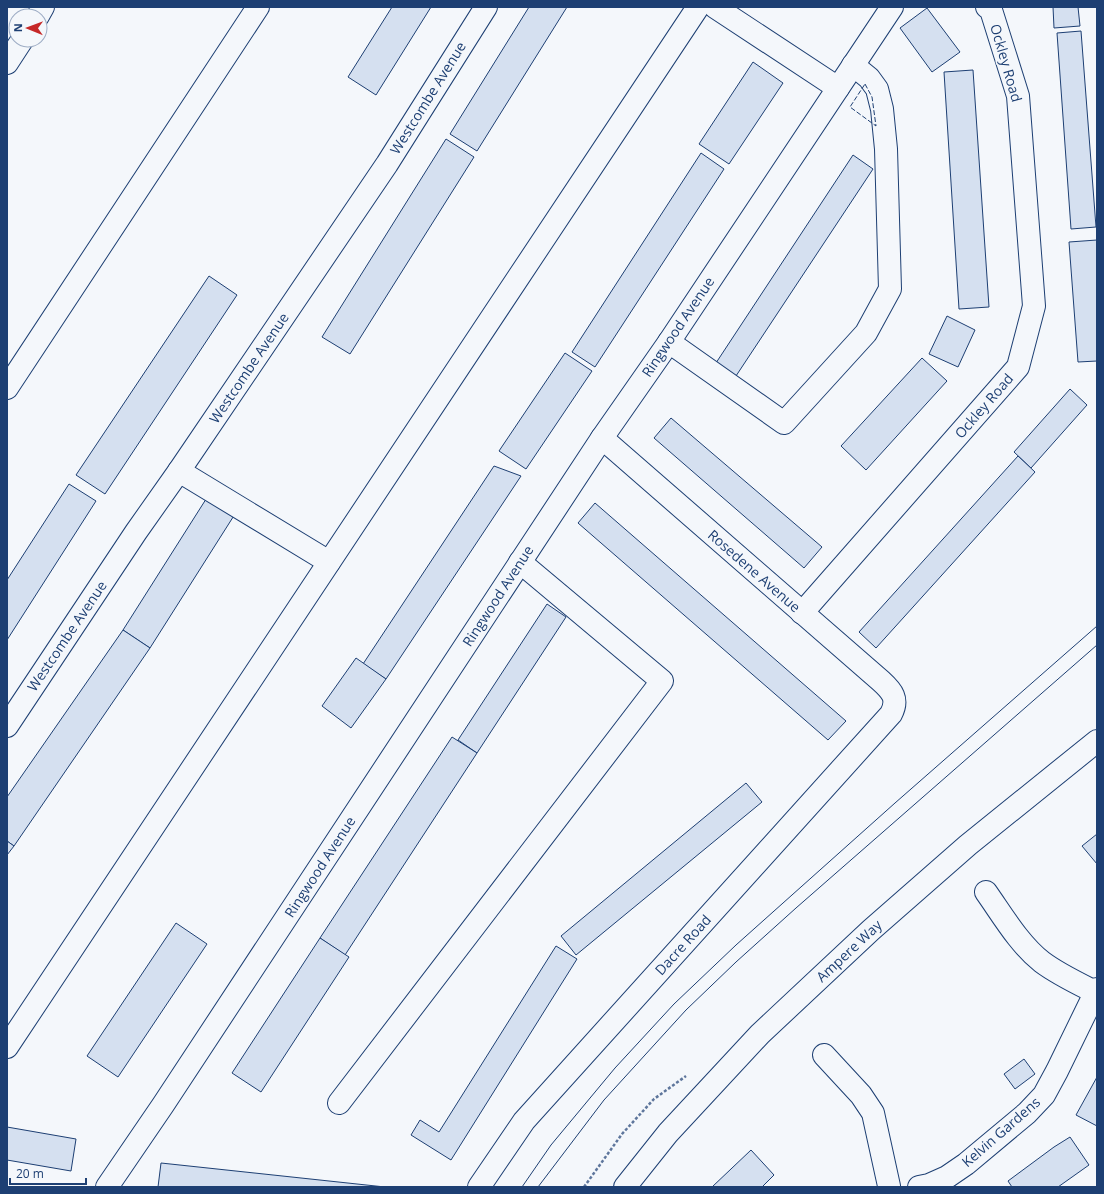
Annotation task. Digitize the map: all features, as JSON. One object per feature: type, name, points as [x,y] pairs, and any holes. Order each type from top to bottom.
[{"type":"street","points":[[7,388],[258,7]]},
{"type":"street","name":"Westcombe Avenue","points":[[7,726],[136,532],[387,164],[486,7]]},
{"type":"street","points":[[7,1047],[698,7]]},
{"type":"street","points":[[715,7],[838,88]]},
{"type":"street","name":"Ringwood Avenue","points":[[107,1187],[163,1105],[602,438],[669,342],[892,7]]},
{"type":"street","name":"Ockley Road","points":[[802,613],[1018,367],[1034,306],[1018,96],[990,10],[987,7]]},
{"type":"street","points":[[7,63],[17,48]]},
{"type":"street","points":[[669,342],[784,423],[866,333],[890,289],[886,149],[882,110],[877,89],[869,78],[853,65]]},
{"type":"street","name":"Rosedene Avenue","points":[[602,438],[891,690],[895,702],[894,709]]},
{"type":"street","points":[[179,471],[329,562]]},
{"type":"street","points":[[339,1103],[662,681],[520,562]]},
{"type":"street","name":"Dacre Road","points":[[479,1187],[524,1121],[894,709]]},
{"type":"street","name":"Ampere Way","points":[[625,1187],[668,1133],[760,1034],[783,1012],[870,930],[963,850],[1097,741]]},
{"type":"street","name":"Kelvin Gardens","points":[[919,1187],[929,1185],[947,1177],[966,1164],[1027,1113],[1040,1100],[1057,1071],[1096,991],[1062,975],[1042,962],[1032,953],[986,892]]},
{"type":"street","points":[[824,1055],[860,1095],[873,1113],[889,1187],[895,1187]]},
{"type":"path","points":[[584,1187],[622,1134],[654,1099]]},
{"type":"building","points":[[392,7],[431,7],[376,95],[348,77]]},
{"type":"building","points":[[529,7],[567,7],[477,151],[450,134]]},
{"type":"building","points":[[1053,7],[1078,7],[1080,26],[1054,28]]},
{"type":"building","points":[[927,8],[960,52],[932,72],[900,28]]},
{"type":"building","points":[[1081,31],[1096,227],[1071,229],[1057,33]]},
{"type":"building","points":[[753,62],[783,83],[729,164],[699,144]]},
{"type":"building","points":[[973,70],[989,307],[959,309],[944,72]]},
{"type":"building","points":[[446,139],[474,157],[350,354],[322,337]]},
{"type":"building","points":[[701,153],[724,169],[595,367],[572,352]]},
{"type":"building","points":[[853,155],[873,169],[732,382],[712,369]]},
{"type":"building","points":[[1097,240],[1097,361],[1078,362],[1069,242]]},
{"type":"building","points":[[209,276],[237,295],[105,494],[76,475]]},
{"type":"building","points":[[947,316],[975,330],[958,367],[929,354]]},
{"type":"building","points":[[565,353],[592,371],[526,469],[499,451]]},
{"type":"building","points":[[922,358],[947,381],[866,470],[841,446]]},
{"type":"building","points":[[1070,389],[1087,405],[1031,468],[1014,452]]},
{"type":"building","points":[[671,418],[822,547],[804,568],[654,438]]},
{"type":"building","points":[[1018,456],[1035,472],[876,648],[859,632]]},
{"type":"building","points":[[494,466],[521,476],[386,679],[363,664]]},
{"type":"building","points":[[69,484],[96,501],[7,640],[7,580]]},
{"type":"building","points":[[208,496],[235,514],[150,648],[123,630]]},
{"type":"building","points":[[595,503],[846,721],[828,740],[578,523]]},
{"type":"building","points":[[547,604],[566,617],[477,753],[458,740]]},
{"type":"building","points":[[123,630],[150,648],[14,846],[7,841],[7,797]]},
{"type":"building","points":[[356,658],[386,679],[351,728],[322,706]]},
{"type":"building","points":[[452,737],[477,753],[345,955],[320,938]]},
{"type":"building","points":[[746,783],[762,802],[576,955],[561,936]]},
{"type":"building","points":[[1097,834],[1097,864],[1082,846]]},
{"type":"building","points":[[7,841],[14,846],[7,855]]},
{"type":"building","points":[[176,923],[207,944],[118,1077],[87,1056]]},
{"type":"building","points":[[320,938],[349,957],[261,1092],[232,1073]]},
{"type":"building","points":[[556,946],[577,959],[451,1160],[411,1135],[420,1120],[439,1132]]},
{"type":"building","points":[[1024,1059],[1035,1074],[1015,1089],[1004,1074]]},
{"type":"building","points":[[1097,1077],[1097,1126],[1076,1115]]},
{"type":"building","points":[[7,1127],[76,1139],[71,1171],[7,1160]]},
{"type":"building","points":[[1070,1137],[1089,1165],[1058,1187],[1012,1187],[1008,1181]]},
{"type":"building","points":[[751,1150],[774,1175],[762,1187],[712,1187]]},
{"type":"building","points":[[161,1163],[385,1187],[158,1187]]},
{"type":"tram line","points":[[522,1187],[551,1145],[615,1068],[674,1004],[736,945],[1097,626]]},
{"type":"tram line","points":[[538,1187],[604,1100],[686,1010],[796,908],[1097,645]]},
{"type":"fence","points":[[865,84],[872,97],[876,126],[850,107],[865,84]]}]
